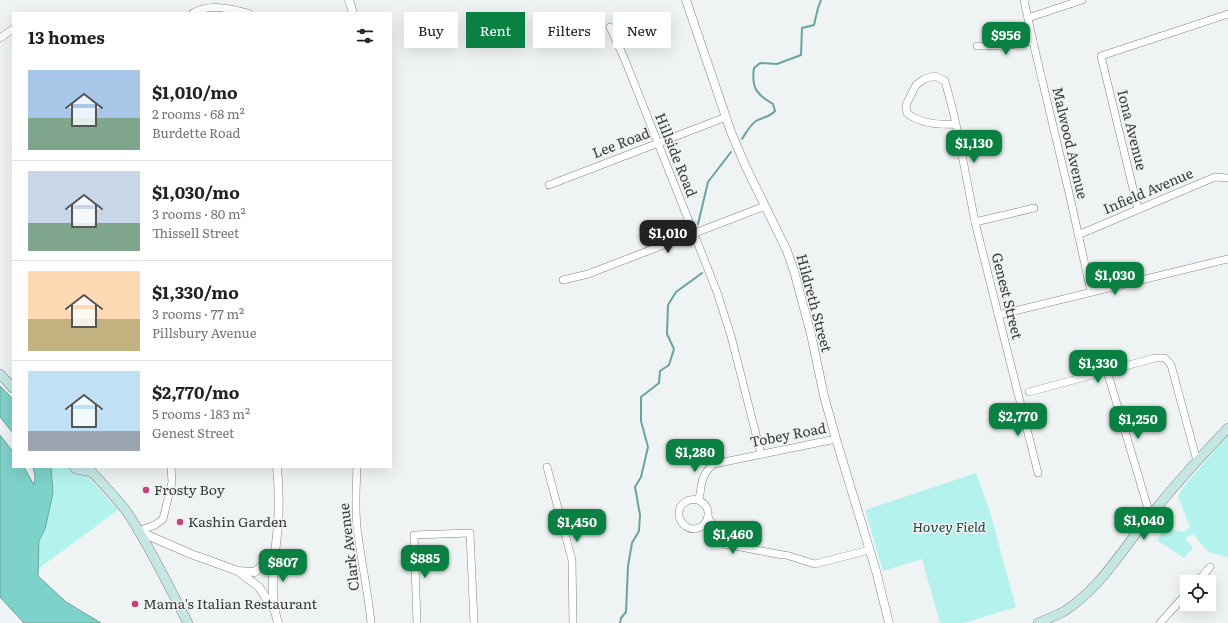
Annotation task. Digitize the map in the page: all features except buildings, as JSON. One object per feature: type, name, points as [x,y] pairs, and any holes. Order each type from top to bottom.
[{"type":"main road","points":[[0,374],[12,387]]},
{"type":"main road","points":[[1040,623],[1063,612],[1088,593],[1108,570],[1150,515],[1196,461],[1228,428]]},
{"type":"main road","points":[[75,468],[89,470],[125,510],[188,623]]},
{"type":"street","points":[[350,0],[352,12]]},
{"type":"street","name":"Hildreth Street","points":[[686,0],[726,117],[745,166],[787,251],[796,277],[836,439],[889,623]]},
{"type":"street","name":"Malwood Avenue","points":[[1024,0],[1090,292]]},
{"type":"street","points":[[1028,18],[1082,0]]},
{"type":"street","points":[[195,12],[201,9],[216,8],[242,12]]},
{"type":"street","name":"Iona Avenue","points":[[1138,209],[1100,56],[1228,14]]},
{"type":"street","name":"Hillside Road","points":[[610,27],[716,292],[731,336],[761,454]]},
{"type":"street","points":[[0,38],[12,30]]},
{"type":"street","points":[[977,46],[1004,46],[1033,41]]},
{"type":"street","name":"Genest Street","points":[[956,124],[942,125],[928,122],[914,118],[908,113],[906,105],[916,85],[924,79],[935,76],[945,81],[956,124],[975,222],[1038,474]]},
{"type":"street","name":"Lee Road","points":[[549,185],[726,117]]},
{"type":"street","name":"Infield Avenue","points":[[1078,235],[1215,177],[1228,178]]},
{"type":"street","points":[[563,280],[588,274],[765,206]]},
{"type":"street","points":[[975,222],[1034,208]]},
{"type":"street","points":[[998,315],[1228,259]]},
{"type":"street","points":[[1029,392],[1155,358],[1165,358],[1171,365],[1196,461]]},
{"type":"street","points":[[1107,371],[1150,515]]},
{"type":"street","name":"Tobey Road","points":[[698,500],[701,494],[702,480],[705,473],[714,464],[836,439]]},
{"type":"street","points":[[138,531],[155,525],[163,519],[172,482],[171,468]]},
{"type":"street","points":[[274,611],[274,555],[278,525],[277,468]]},
{"type":"street","name":"Clark Avenue","points":[[357,468],[355,501],[357,528],[371,623]]},
{"type":"street","points":[[547,468],[572,560],[573,623]]},
{"type":"street","points":[[708,517],[703,525],[697,528],[690,528],[682,522],[679,513],[681,506],[689,500],[698,500],[707,508],[708,517],[724,544],[785,555],[815,564],[869,550]]},
{"type":"street","points":[[138,531],[191,554],[238,571],[255,572],[274,555]]},
{"type":"street","points":[[418,623],[414,535],[470,533],[474,623]]},
{"type":"street","points":[[1204,575],[1210,568]]},
{"type":"street","points":[[238,571],[259,587],[274,611],[278,623]]},
{"type":"street","points":[[1160,623],[1180,601]]},
{"type":"green space","points":[[1228,435],[1228,557],[1208,552],[1193,534],[1185,538],[1193,548],[1184,558],[1157,540],[1165,528],[1184,532],[1190,527],[1178,496],[1185,485]]},
{"type":"green space","points":[[51,468],[80,468],[118,510],[38,569],[40,541],[45,529]]},
{"type":"green space","name":"Hovey Field","points":[[976,473],[990,512],[1016,607],[964,623],[940,623],[922,559],[883,571],[865,510]]},
{"type":"shaded area","points":[[0,386],[12,398],[12,432],[0,417]]},
{"type":"shaded area","points":[[0,435],[12,451],[12,468],[25,468],[34,485],[35,477],[33,468],[51,468],[53,493],[45,529],[39,541],[38,576],[66,602],[101,623],[24,623],[0,597]]},
{"type":"waterway","points":[[742,139],[754,123],[771,115],[775,111],[773,104],[759,94],[754,86],[754,68],[760,63],[777,64],[801,55],[802,28],[814,25],[821,0]]},
{"type":"waterway","points":[[698,224],[708,182],[731,152]]},
{"type":"waterway","points":[[620,623],[621,618],[626,612],[628,566],[632,543],[639,531],[640,515],[635,487],[641,477],[648,447],[641,421],[641,397],[659,383],[660,371],[669,365],[674,349],[667,334],[668,305],[676,292],[702,273]]},
{"type":"place","name":"Frosty Boy","points":[[146,490]]},
{"type":"place","name":"Kashin Garden","points":[[180,522]]},
{"type":"place","name":"Mama's Italian Restaurant","points":[[135,604]]}]
